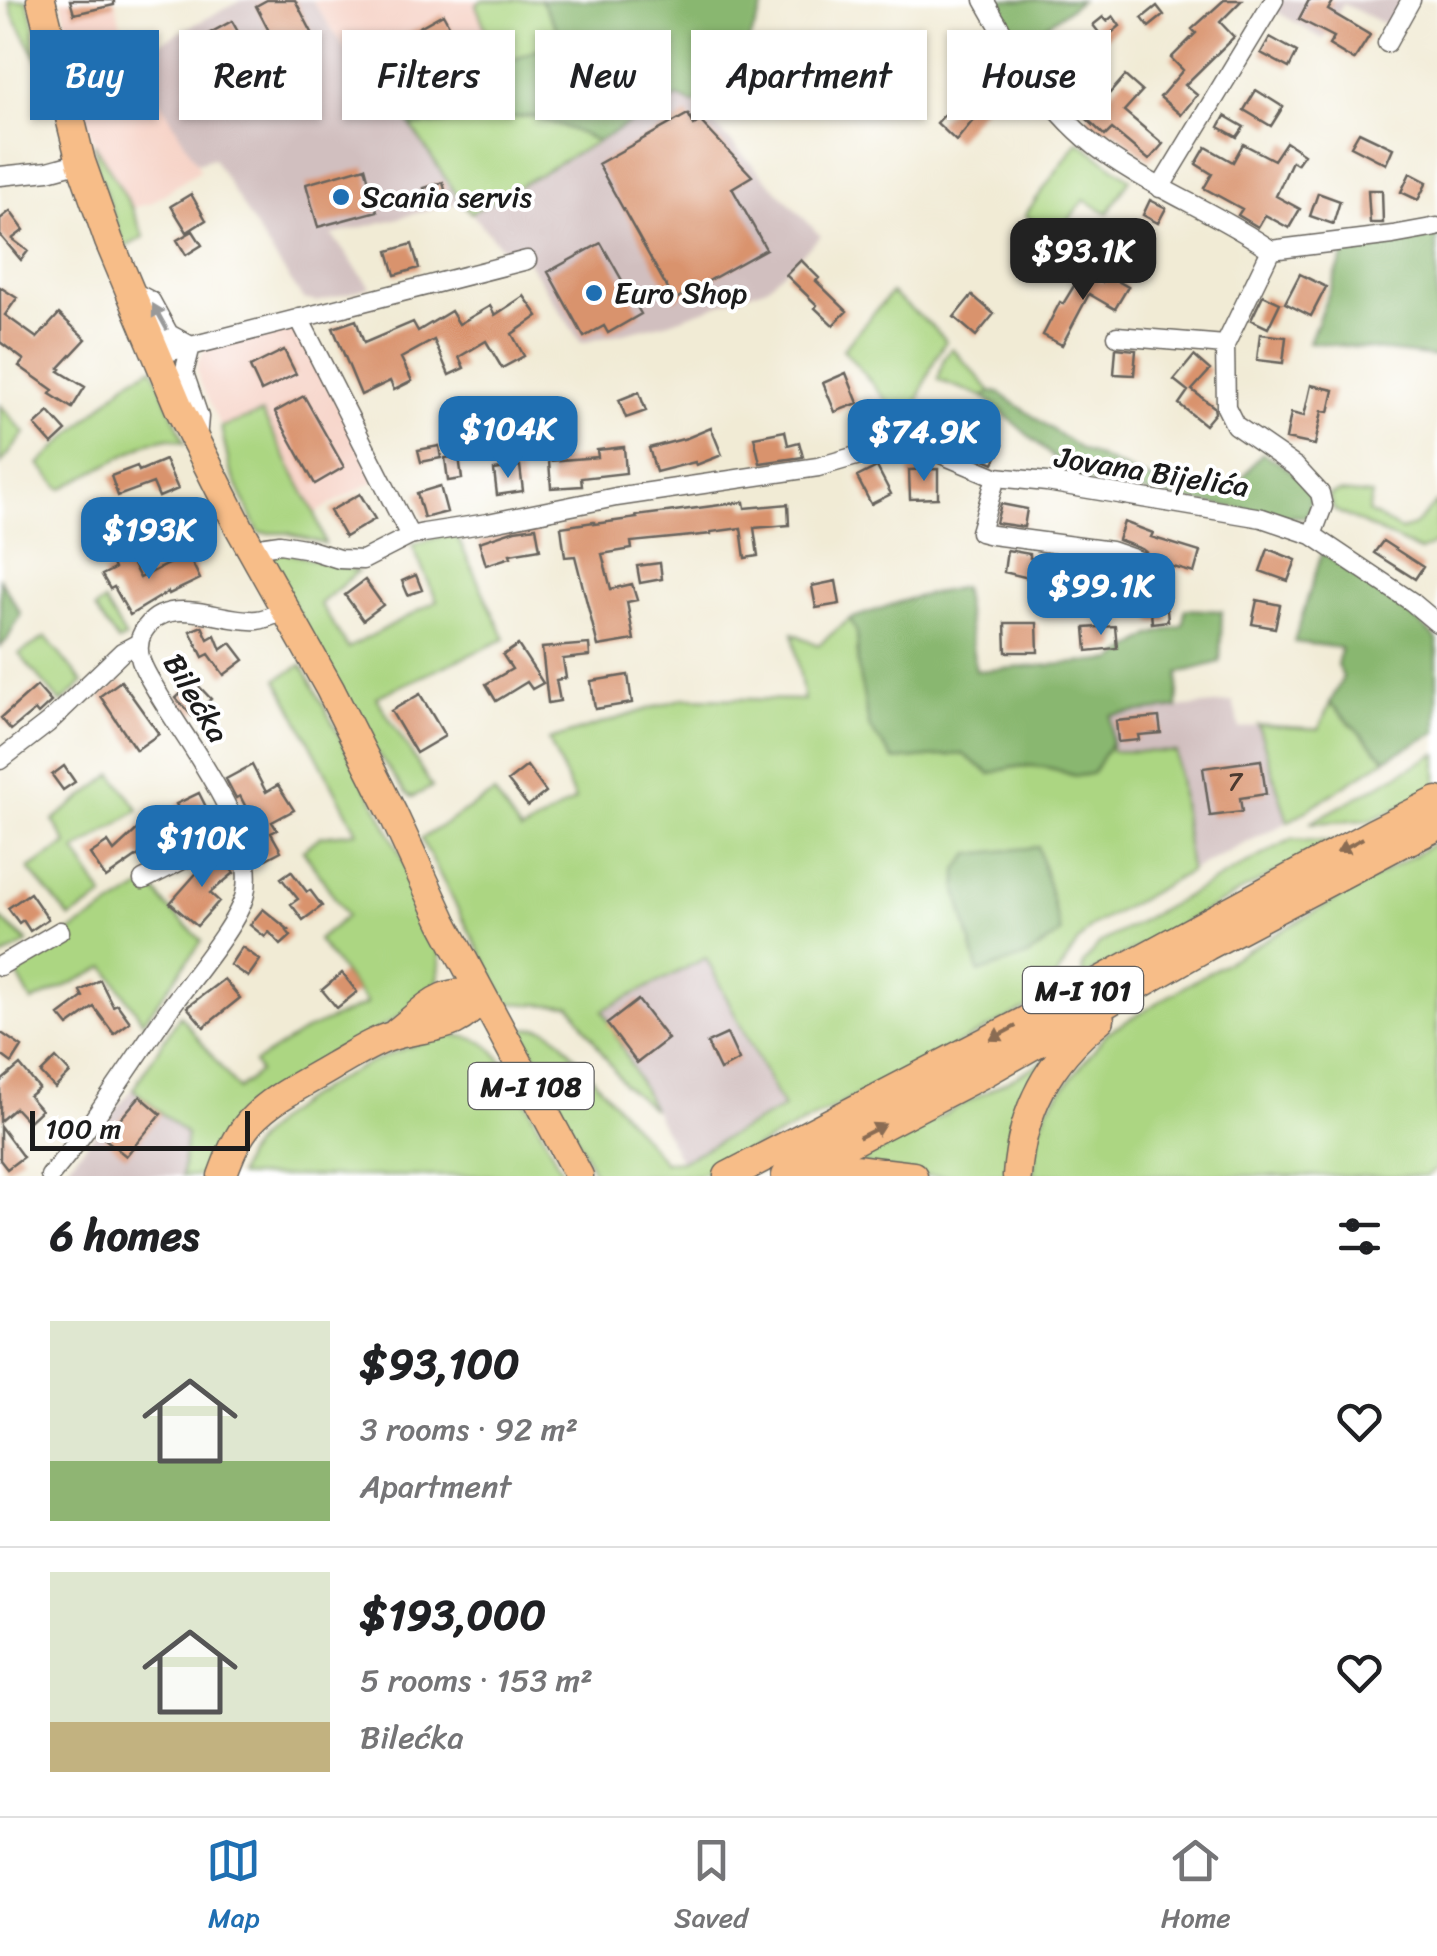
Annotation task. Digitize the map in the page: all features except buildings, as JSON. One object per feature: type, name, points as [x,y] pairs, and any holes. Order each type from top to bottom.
[{"type":"highway","name":"M-I 101","points":[[1409,839],[1437,825]]},
{"type":"main road","name":"M-I 108","points":[[41,0],[81,162],[128,289],[196,445],[330,689],[443,922],[578,1176]]},
{"type":"main road","name":"M-I 101","points":[[728,1176],[1437,801]]},
{"type":"main road","name":"M-I 101","points":[[786,1176],[984,1073],[1208,946],[1409,839]]},
{"type":"main road","points":[[436,1015],[448,970],[443,922]]},
{"type":"main road","points":[[1018,1176],[1031,1106],[1070,1048],[1106,1014],[1208,946]]},
{"type":"main road","points":[[225,1171],[236,1141],[251,1121],[288,1091],[364,1048],[436,1015],[454,992],[482,996]]},
{"type":"main road","points":[[436,1015],[482,1030],[514,1056]]},
{"type":"main road","points":[[823,1176],[855,1169],[913,1176]]},
{"type":"street","points":[[984,0],[1011,48],[1060,111],[1100,151],[1271,250],[1437,227]]},
{"type":"street","points":[[1160,188],[1274,0]]},
{"type":"street","points":[[1387,43],[1411,0]]},
{"type":"street","points":[[0,176],[48,171],[81,162]]},
{"type":"street","points":[[1271,250],[1225,346],[1226,407],[1241,430],[1296,467],[1320,493],[1323,506],[1312,534]]},
{"type":"street","points":[[156,355],[527,260]]},
{"type":"street","points":[[128,289],[146,297],[170,334],[191,346]]},
{"type":"street","points":[[299,318],[410,536]]},
{"type":"street","points":[[1117,336],[1225,346]]},
{"type":"street","points":[[191,346],[184,373],[199,417],[196,445]]},
{"type":"street","name":"Jovana Bijelića","points":[[253,552],[280,544],[363,560],[410,536],[616,497],[818,467],[898,444],[924,447],[996,477],[1262,518],[1312,534],[1437,623]]},
{"type":"street","points":[[996,477],[980,532],[1111,551],[1137,560]]},
{"type":"street","name":"Bilećka","points":[[50,1176],[85,1134],[245,896],[246,852],[211,777],[144,667],[139,643],[143,632],[166,613],[191,611],[258,620],[286,610]]},
{"type":"street","points":[[0,760],[48,724],[122,652],[139,643]]},
{"type":"street","points":[[143,880],[238,832]]},
{"type":"street","points":[[0,966],[60,931]]},
{"type":"shaded area","points":[[62,0],[115,0],[122,30],[67,30]]},
{"type":"shaded area","points":[[242,0],[312,0],[342,45],[342,120],[407,120],[461,202],[332,235],[370,287],[317,302],[303,299],[213,158],[197,163],[159,98],[159,43],[179,33],[179,120],[322,120],[322,30],[184,30]]},
{"type":"shaded area","points":[[312,0],[482,0],[476,5],[486,30],[342,30],[342,45]]},
{"type":"shaded area","points":[[1280,0],[1404,0],[1389,26],[1343,4],[1323,39],[1274,10]]},
{"type":"shaded area","points":[[159,96],[200,170],[151,203],[132,208],[94,143],[86,120],[159,120]]},
{"type":"shaded area","points":[[679,97],[691,103],[691,120],[709,120],[821,236],[767,287],[670,322],[581,343],[523,254],[508,255],[471,213],[638,120],[671,120],[671,101]]},
{"type":"shaded area","points":[[296,325],[376,480],[315,513],[262,414],[221,427],[197,371],[205,349]]},
{"type":"shaded area","points":[[1233,702],[1240,729],[1258,725],[1288,822],[1190,871],[1176,752],[1111,751],[1111,715]]},
{"type":"shaded area","points":[[706,958],[783,1109],[680,1161],[603,1010]]},
{"type":"shaded area","points":[[133,1089],[186,1134],[182,1176],[59,1176]]},
{"type":"green space","points":[[9,0],[27,0],[35,27],[30,30],[30,46]]},
{"type":"green space","points":[[482,0],[541,0],[558,30],[535,30],[535,50],[515,59],[515,30],[486,30],[476,5]]},
{"type":"green space","points":[[541,0],[766,0],[754,30],[691,30],[691,103],[678,97],[671,101],[671,30],[558,30]]},
{"type":"green space","points":[[989,0],[1081,0],[1040,30],[1008,30]]},
{"type":"green space","points":[[535,50],[535,117],[515,117],[515,59]]},
{"type":"green space","points":[[532,116],[598,141],[471,213],[411,126]]},
{"type":"green space","points":[[407,120],[484,120],[411,126]]},
{"type":"green space","points":[[544,120],[636,120],[598,141]]},
{"type":"green space","points":[[1078,141],[1130,179],[1108,213],[1084,200],[1057,236],[1025,215]]},
{"type":"green space","points":[[94,143],[132,208],[144,237],[124,248],[97,167]]},
{"type":"green space","points":[[1437,233],[1437,357],[1309,342],[1347,247]]},
{"type":"green space","points":[[891,293],[946,341],[929,371],[908,426],[843,349]]},
{"type":"green space","points":[[952,348],[991,391],[984,397],[938,380],[944,358]]},
{"type":"green space","points":[[153,367],[185,443],[169,438],[150,442],[61,489],[39,464],[128,381]]},
{"type":"green space","points":[[991,391],[1080,449],[1151,480],[1235,487],[1262,453],[1306,487],[1310,506],[1306,517],[1081,481],[984,397]]},
{"type":"green space","points":[[0,405],[25,433],[0,465]]},
{"type":"green space","points":[[262,413],[315,513],[325,544],[288,533],[259,533],[230,470],[221,427]]},
{"type":"green space","points":[[1329,495],[1372,495],[1368,512],[1401,530],[1414,526],[1437,502],[1437,542],[1420,551],[1334,510]]},
{"type":"green space","points":[[455,532],[505,639],[376,697],[432,787],[412,797],[355,722],[269,559],[280,551],[358,571],[320,604],[348,648],[437,601],[412,545]]},
{"type":"green space","points":[[1322,552],[1412,615],[1437,640],[1437,732],[1386,759],[1330,703],[1343,677],[1337,665],[1341,648],[1294,642]]},
{"type":"green space","points":[[0,579],[21,614],[0,647]]},
{"type":"green space","points":[[962,587],[976,671],[1114,660],[1151,635],[1183,625],[1185,609],[1222,611],[1220,662],[1179,673],[1177,708],[1111,715],[1111,742],[1093,773],[1076,776],[1030,766],[991,774],[963,754],[894,760],[869,727],[858,667],[857,633],[850,619],[912,598]]},
{"type":"green space","points":[[104,602],[126,638],[118,642],[95,609]]},
{"type":"green space","points":[[850,619],[857,633],[858,667],[894,760],[963,754],[990,774],[1030,766],[1081,776],[1093,773],[1111,742],[1111,751],[1176,752],[1190,871],[1092,926],[1041,1001],[814,1118],[698,1176],[596,1176],[522,1030],[544,1029],[562,1041],[664,1162],[681,1161],[783,1108],[706,958],[603,1010],[653,1109],[624,1085],[571,1006],[507,1003],[421,839],[494,793],[521,832],[575,800],[549,740],[684,698],[804,700],[793,633],[818,645]]},
{"type":"green space","points":[[46,637],[83,683],[61,703],[19,654]]},
{"type":"green space","points":[[302,665],[414,882],[439,952],[438,980],[427,999],[260,1102],[212,1176],[182,1176],[186,1134],[133,1089],[180,1015],[238,1089],[259,1072],[254,1063],[306,1030],[367,1004],[318,940],[347,916],[303,850],[321,836],[357,832],[277,679]]},
{"type":"green space","points":[[1330,703],[1386,759],[1288,822],[1258,725],[1319,729]]},
{"type":"green space","points":[[1437,753],[1437,789],[1372,820],[1310,823]]},
{"type":"green space","points":[[113,774],[139,810],[75,851],[104,897],[70,918],[29,869],[67,844],[53,820]]},
{"type":"green space","points":[[1292,839],[1332,842],[1082,978],[1083,964],[1100,943]]},
{"type":"green space","points":[[1437,842],[1437,1169],[1426,1176],[1033,1176],[1038,1132],[1048,1107],[1107,1033]]},
{"type":"green space","points":[[1038,847],[1061,933],[1028,956],[979,973],[957,891],[957,870],[970,854]]},
{"type":"green space","points":[[150,883],[167,907],[202,941],[143,1022],[106,967],[32,1002],[13,967]]},
{"type":"green space","points":[[0,918],[28,942],[0,958]]},
{"type":"green space","points":[[448,1035],[478,1040],[497,1054],[518,1086],[564,1176],[238,1176],[247,1154],[263,1134],[310,1096],[396,1052]]},
{"type":"green space","points":[[1058,1054],[1012,1176],[922,1176],[854,1162]]},
{"type":"place","name":"Scania servis","points":[[341,197]]},
{"type":"place","name":"Euro Shop","points":[[594,293]]}]
